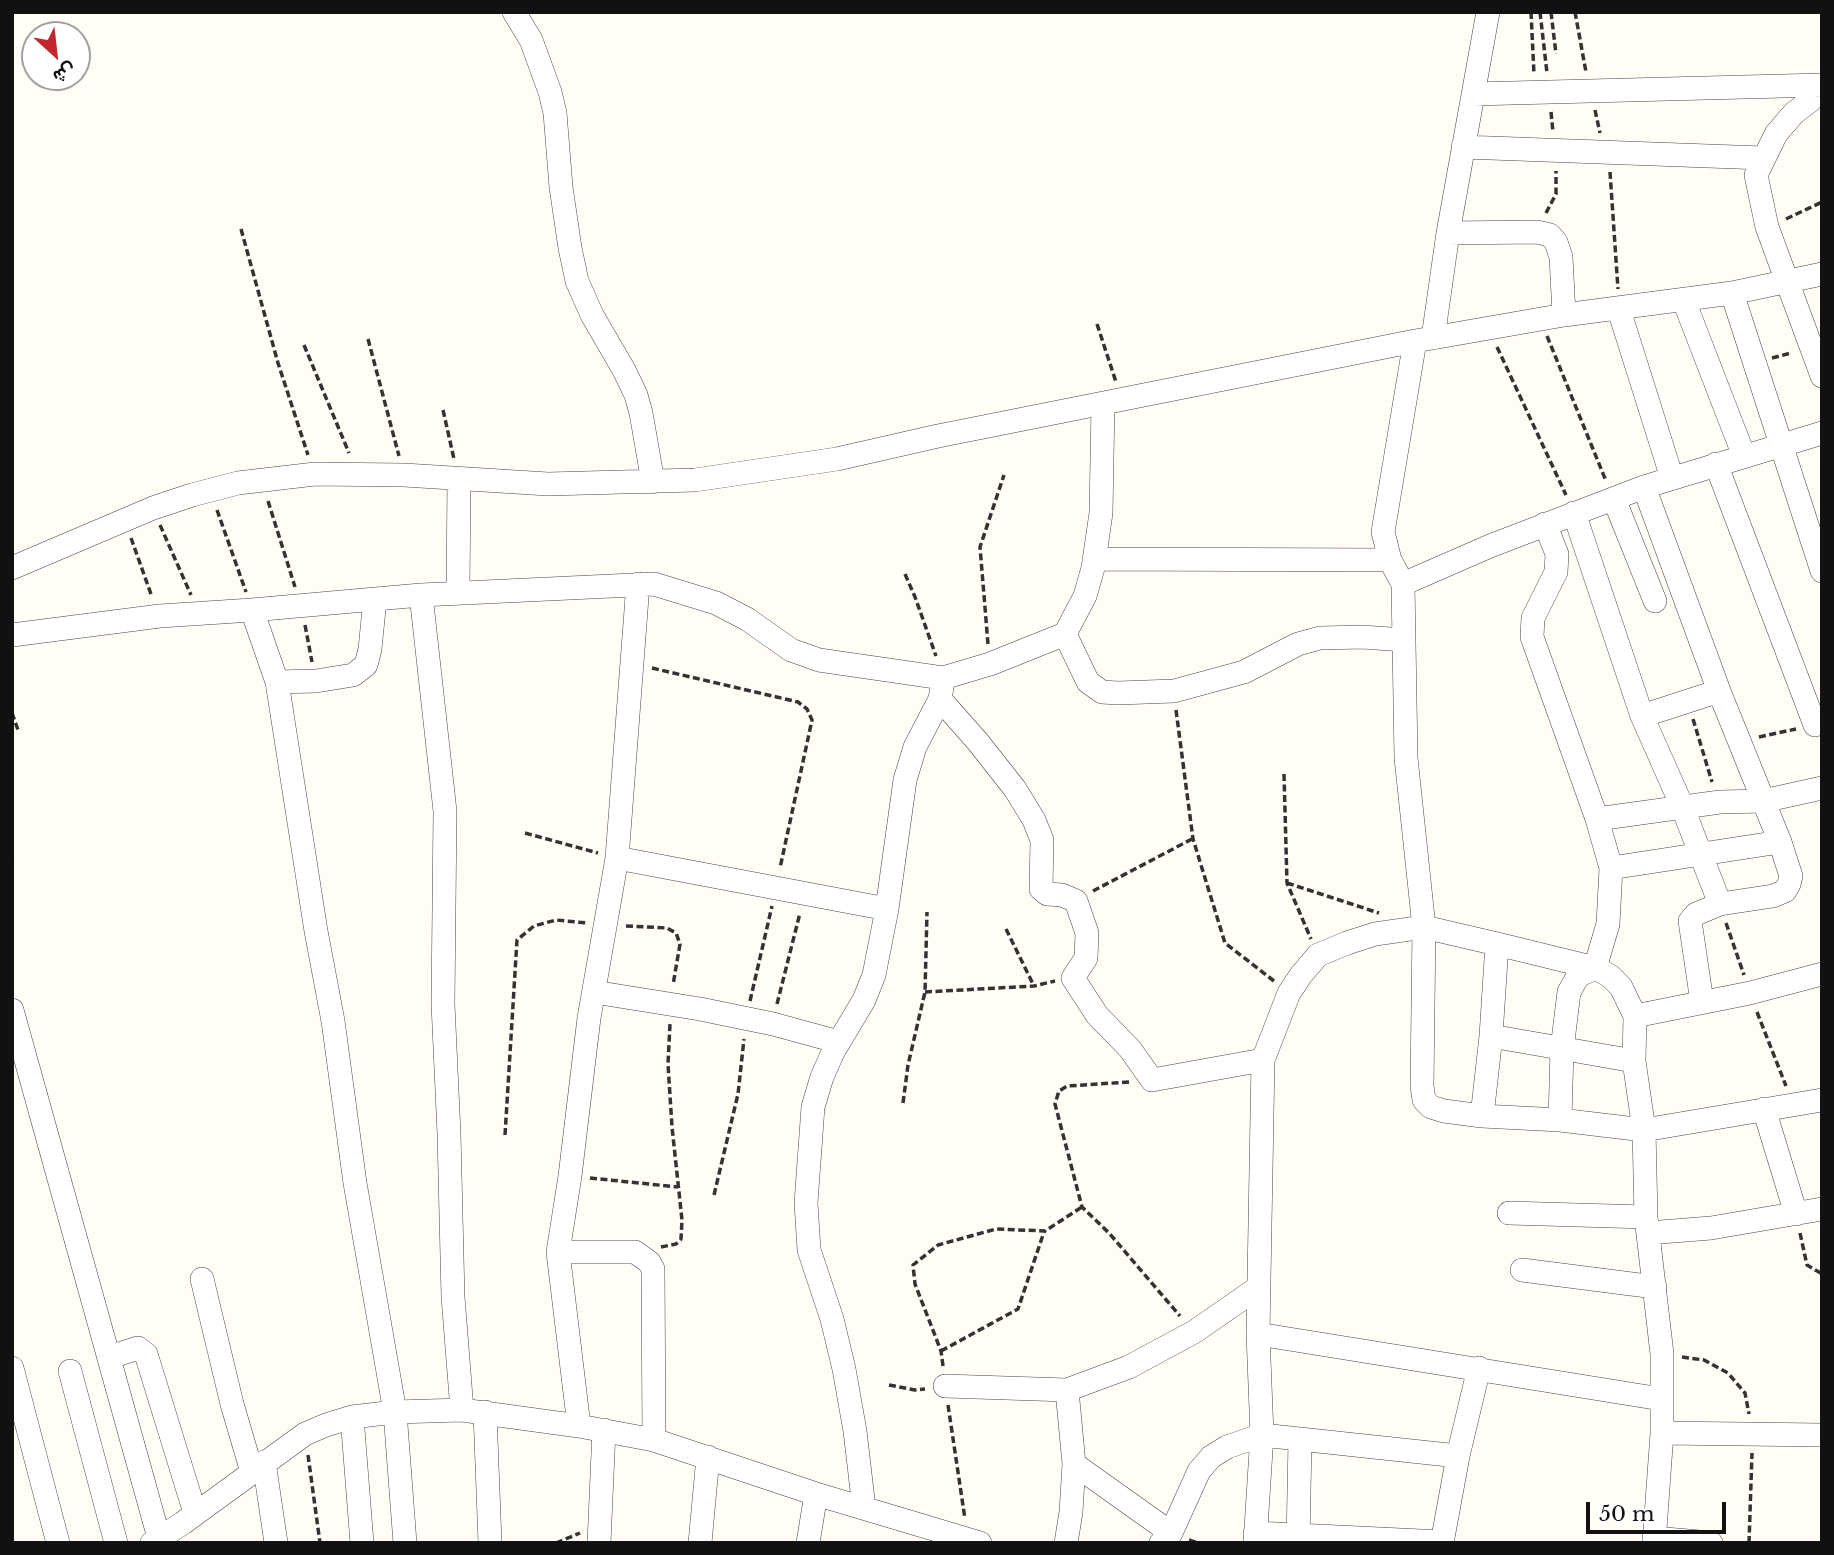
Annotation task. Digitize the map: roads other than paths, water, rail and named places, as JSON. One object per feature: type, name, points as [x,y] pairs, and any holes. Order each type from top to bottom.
[{"type":"street","points":[[514,12],[531,40],[555,113],[561,187],[577,281],[592,315],[636,395],[653,482]]},
{"type":"street","points":[[1488,12],[1448,233],[1382,532],[1390,560],[1403,584],[1406,758],[1424,927],[1424,1100],[1431,1107],[1482,1116],[1560,1120],[1644,1129],[1822,1100]]},
{"type":"street","points":[[1473,94],[1819,96]]},
{"type":"street","points":[[1819,96],[1794,113],[1776,134],[1756,175],[1767,228],[1822,376]]},
{"type":"street","points":[[1463,147],[1763,158]]},
{"type":"street","points":[[1448,233],[1537,232],[1550,235],[1556,242],[1561,257],[1564,315]]},
{"type":"street","points":[[12,568],[153,508],[209,490],[262,480],[315,474],[404,475],[548,484],[695,480],[837,460],[1424,339],[1564,315],[1684,301],[1822,274]]},
{"type":"street","points":[[1732,293],[1822,571]]},
{"type":"street","points":[[1684,301],[1744,456]]},
{"type":"street","points":[[1619,310],[1672,478]]},
{"type":"street","points":[[12,635],[160,616],[301,604],[458,592],[654,584],[716,603],[747,619],[791,650],[820,660],[941,688],[990,664],[1065,634],[1085,596],[1094,559],[1113,402]]},
{"type":"street","points":[[1403,584],[1545,524],[1644,487],[1822,433]]},
{"type":"street","points":[[1716,464],[1815,725]]},
{"type":"street","points":[[458,592],[459,479]]},
{"type":"street","points":[[1644,487],[1791,876],[1785,891],[1773,896],[1720,904],[1696,914],[1690,921],[1702,1002]]},
{"type":"street","points":[[1614,499],[1655,601]]},
{"type":"street","points":[[1574,513],[1642,716],[1682,806],[1720,904]]},
{"type":"street","points":[[1545,524],[1557,554],[1556,572],[1533,618],[1532,637],[1597,819],[1611,867],[1608,924],[1595,968],[1578,976],[1569,992],[1562,1049],[1560,1120]]},
{"type":"street","points":[[1094,559],[1390,560]]},
{"type":"street","points":[[579,1426],[558,1252],[594,992],[617,858],[638,584]]},
{"type":"street","points":[[421,595],[445,811],[443,1004],[453,1297],[462,1410]]},
{"type":"street","points":[[277,682],[353,676],[366,664],[375,599]]},
{"type":"street","points":[[252,610],[277,682],[316,931],[342,1075],[355,1183],[396,1412],[405,1543]]},
{"type":"street","points":[[1065,634],[1088,682],[1102,692],[1118,694],[1174,691],[1244,672],[1298,644],[1320,638],[1404,640]]},
{"type":"street","points":[[941,688],[1015,789],[1034,820],[1042,839],[1041,889],[1047,894],[1062,895],[1076,901],[1087,933],[1086,958],[1073,978],[1097,1015],[1122,1040],[1152,1080],[1263,1060]]},
{"type":"street","points":[[864,1508],[844,1369],[832,1319],[809,1250],[806,1203],[813,1107],[822,1077],[864,1000],[874,975],[887,909],[905,780],[915,747],[941,688]]},
{"type":"street","points":[[1642,716],[1719,691]]},
{"type":"street","points":[[1597,819],[1682,806],[1763,801],[1822,788]]},
{"type":"street","points":[[1611,867],[1780,842]]},
{"type":"street","points":[[617,858],[887,909]]},
{"type":"street","points":[[1479,1368],[1458,1456],[1442,1542],[1255,1538],[1262,1435],[1258,1334],[1263,1060],[1289,993],[1318,955],[1375,934],[1424,927],[1595,968],[1610,976],[1621,987],[1634,1016],[1634,1060],[1644,1129],[1647,1225],[1662,1354],[1662,1433],[1654,1541],[1711,1543]]},
{"type":"street","points":[[1482,1116],[1497,944]]},
{"type":"street","points":[[1634,1016],[1750,993],[1822,974]]},
{"type":"street","points":[[594,992],[745,1018],[839,1042]]},
{"type":"street","points":[[12,1010],[110,1357],[155,1540],[189,1526],[258,1467],[305,1434],[352,1417],[396,1412],[462,1410],[579,1426],[654,1440],[816,1494],[974,1540]]},
{"type":"street","points":[[1491,1036],[1634,1060]]},
{"type":"street","points":[[1764,1109],[1796,1214]]},
{"type":"street","points":[[1509,1213],[1712,1228],[1822,1209]]},
{"type":"street","points":[[558,1252],[635,1252],[649,1262],[653,1269],[654,1440]]},
{"type":"street","points":[[1522,1270],[1655,1287]]},
{"type":"street","points":[[202,1279],[232,1404],[258,1467],[276,1543]]},
{"type":"street","points":[[945,1386],[1067,1390],[1129,1367],[1194,1332],[1259,1287]]},
{"type":"street","points":[[1258,1334],[1661,1399]]},
{"type":"street","points":[[110,1357],[138,1348],[146,1354],[189,1526]]},
{"type":"street","points":[[12,1368],[58,1543]]},
{"type":"street","points":[[70,1371],[116,1543]]},
{"type":"street","points":[[1066,1543],[1074,1464],[1067,1390]]},
{"type":"street","points":[[485,1412],[489,1543]]},
{"type":"street","points":[[352,1417],[362,1543]]},
{"type":"street","points":[[599,1543],[604,1430]]},
{"type":"street","points":[[1662,1433],[1822,1435]]},
{"type":"street","points":[[1074,1464],[1166,1538],[1199,1471],[1211,1457],[1227,1447],[1262,1435],[1458,1456]]},
{"type":"street","points":[[1298,1540],[1300,1440]]},
{"type":"street","points":[[700,1543],[708,1457]]},
{"type":"street","points":[[808,1543],[816,1494]]}]
